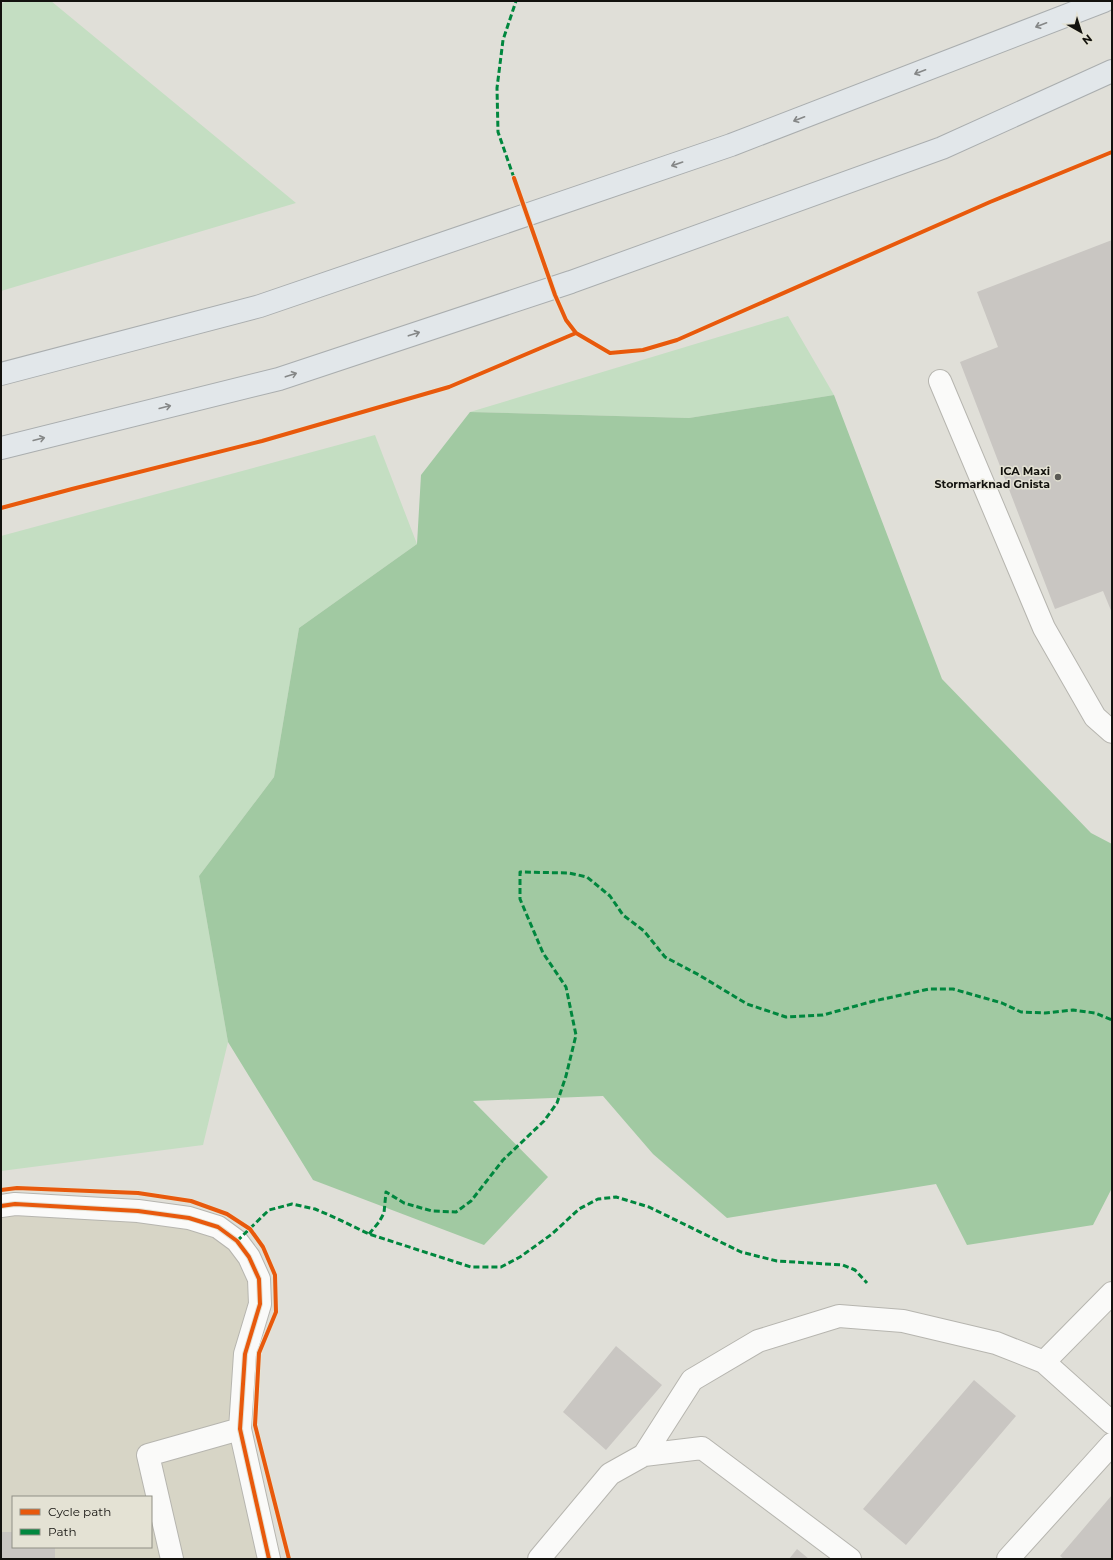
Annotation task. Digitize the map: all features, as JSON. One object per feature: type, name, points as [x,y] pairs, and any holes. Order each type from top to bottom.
[{"type":"highway","points":[[1,374],[275,301],[731,146],[1104,1]]},
{"type":"highway","points":[[1,448],[279,379],[571,282],[942,148],[1112,71]]},
{"type":"street","points":[[940,382],[1044,628],[1095,716],[1112,732]]},
{"type":"street","points":[[1,1206],[15,1204],[138,1210],[189,1218],[218,1227],[237,1241],[249,1257],[259,1279],[260,1304],[245,1354],[240,1429],[269,1559]]},
{"type":"street","points":[[1044,1362],[1112,1293]]},
{"type":"street","points":[[644,1455],[692,1380],[758,1341],[839,1316],[904,1321],[996,1343],[1044,1362],[1112,1423]]},
{"type":"street","points":[[172,1559],[148,1455],[240,1429]]},
{"type":"street","points":[[1008,1559],[1112,1444]]},
{"type":"street","points":[[540,1559],[610,1474],[644,1455],[702,1448],[850,1559]]},
{"type":"shaded area","points":[[1,1206],[218,1227],[259,1279],[240,1429],[269,1559],[1,1559]]},
{"type":"green space","points":[[7,1],[51,1],[296,203],[1,291],[1,4]]},
{"type":"green space","points":[[788,316],[834,395],[689,418],[470,412]]},
{"type":"green space","points":[[834,395],[942,679],[1091,833],[1112,844],[1112,1188],[1093,1225],[967,1245],[936,1184],[727,1218],[653,1154],[603,1096],[473,1101],[548,1177],[484,1245],[313,1180],[228,1042],[199,876],[274,777],[299,628],[417,544],[421,475],[470,412],[689,418]]},
{"type":"green space","points":[[375,435],[417,544],[299,628],[274,777],[199,876],[228,1042],[203,1145],[1,1171],[1,536]]},
{"type":"building","name":"ICA Maxi Stormarknad Gnista","points":[[1112,240],[1112,613],[1103,591],[1055,609],[960,362],[998,347],[977,292]]},
{"type":"building","points":[[616,1346],[662,1385],[606,1450],[563,1412]]},
{"type":"building","points":[[974,1380],[1016,1416],[906,1545],[863,1509]]},
{"type":"building","points":[[1112,1495],[1112,1559],[1064,1559],[1060,1556]]},
{"type":"building","points":[[1,1532],[12,1532],[12,1548],[55,1548],[55,1559],[1,1559]]},
{"type":"building","points":[[797,1549],[809,1559],[789,1559]]},
{"type":"marked path","points":[[514,178],[498,132],[497,88],[503,40],[516,1]]},
{"type":"marked path","points":[[369,1234],[384,1213],[386,1192],[404,1203],[432,1211],[456,1212],[471,1201],[503,1160],[544,1121],[557,1103],[566,1076],[576,1035],[566,987],[543,953],[520,899],[520,872],[569,873],[587,877],[610,896],[623,915],[644,931],[665,957],[699,975],[747,1004],[786,1017],[823,1015],[874,1001],[929,989],[953,989],[1002,1003],[1021,1012],[1045,1013],[1073,1010],[1095,1013],[1112,1020]]},
{"type":"marked path","points":[[237,1241],[269,1210],[292,1204],[315,1209],[369,1234],[471,1267],[501,1267],[520,1257],[552,1234],[579,1209],[598,1199],[616,1197],[649,1207],[741,1252],[777,1261],[843,1265],[855,1270],[867,1283]]},
{"type":"cycle path","points":[[514,178],[555,295],[566,320],[576,333],[610,353],[643,350],[677,340],[990,202],[1112,152]]},
{"type":"cycle path","points":[[1,508],[262,441],[449,387],[576,333]]},
{"type":"cycle path","points":[[1,1190],[17,1188],[138,1193],[191,1201],[227,1214],[250,1229],[263,1247],[275,1275],[276,1312],[259,1353],[255,1425],[289,1559]]},
{"type":"cycle path","points":[[1,1206],[15,1204],[138,1211],[189,1218],[218,1227],[237,1241],[249,1257],[259,1279],[260,1304],[245,1354],[240,1429],[269,1559]]},
{"type":"place","name":"ICA Maxi Stormarknad Gnista","points":[[1058,477]]}]
